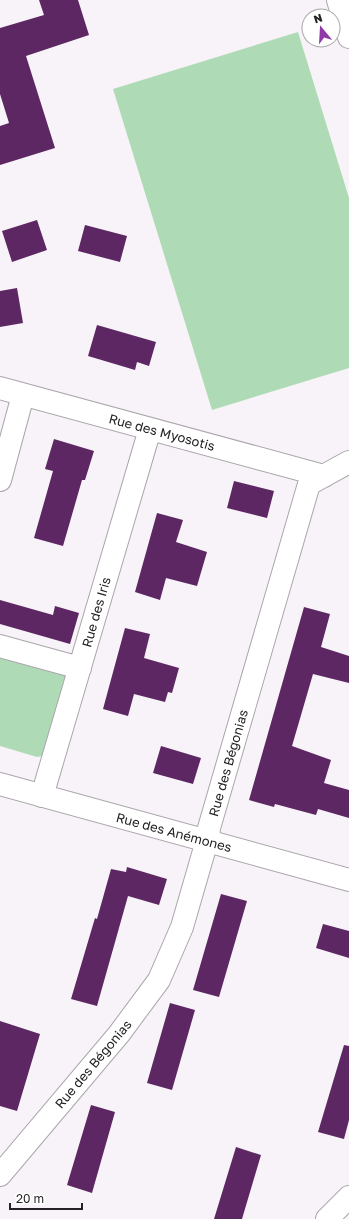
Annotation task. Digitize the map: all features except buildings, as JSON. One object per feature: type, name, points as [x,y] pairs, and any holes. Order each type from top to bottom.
[{"type":"street","name":"Rue des Myosotis","points":[[0,388],[324,476]]},
{"type":"street","points":[[0,480],[23,395]]},
{"type":"street","name":"Rue des Iris","points":[[42,796],[150,429]]},
{"type":"street","name":"Rue des Bégonias","points":[[0,1175],[120,1034],[159,980],[182,927],[208,842],[216,804],[308,484],[349,462]]},
{"type":"street","points":[[0,646],[80,668]]},
{"type":"street","name":"Rue des Anémones","points":[[0,784],[349,880]]},
{"type":"street","points":[[327,1219],[349,1197]]},
{"type":"green space","points":[[298,32],[301,48],[303,48],[349,198],[349,368],[212,410],[113,89]]},
{"type":"green space","points":[[0,654],[65,674],[67,682],[43,756],[37,757],[0,746]]}]
